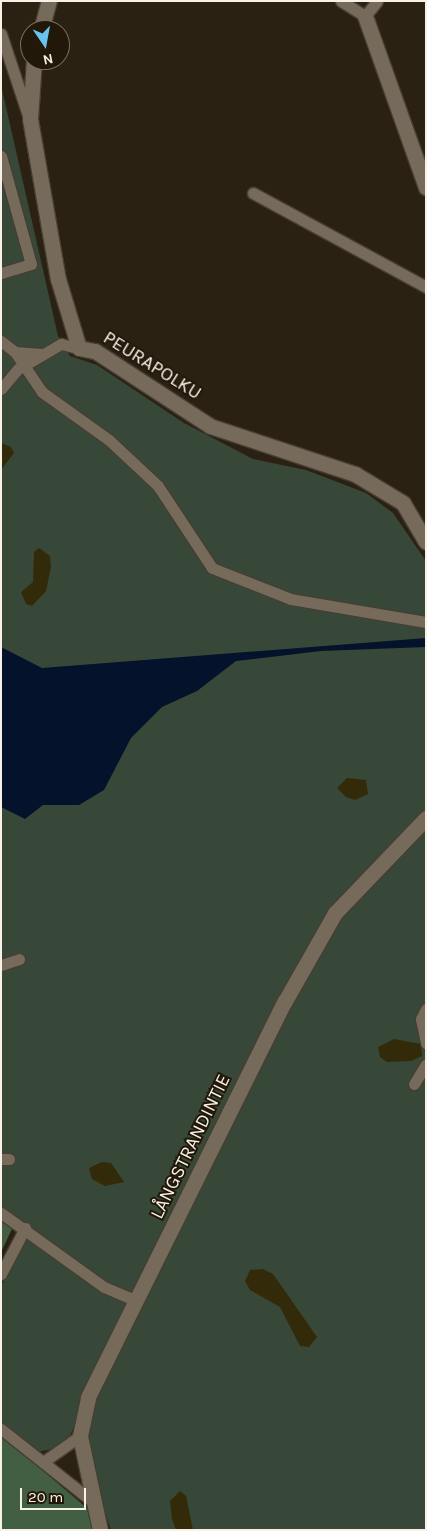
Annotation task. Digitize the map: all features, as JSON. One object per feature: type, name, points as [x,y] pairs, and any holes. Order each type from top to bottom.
[{"type":"street","points":[[44,20],[49,1]]},
{"type":"street","points":[[365,16],[426,187]]},
{"type":"street","name":"PEURAPOLKU","points":[[33,70],[30,119],[58,279],[79,348],[95,350],[210,426],[355,474],[403,503],[426,542]]},
{"type":"street","name":"LÅNGSTRANDINTIE","points":[[100,1530],[80,1436],[88,1397],[134,1300],[335,913],[426,818]]},
{"type":"lane","points":[[341,1],[365,16],[377,1]]},
{"type":"lane","points":[[1,34],[30,119]]},
{"type":"lane","points":[[1,156],[30,264],[1,273]]},
{"type":"lane","points":[[253,193],[426,287]]},
{"type":"lane","points":[[1,341],[14,352],[42,392],[109,440],[158,486],[212,568],[291,599],[426,622]]},
{"type":"lane","points":[[1,390],[24,365],[61,344],[79,348]]},
{"type":"lane","points":[[14,352],[47,352]]},
{"type":"lane","points":[[1,965],[19,959]]},
{"type":"lane","points":[[426,1009],[421,1019],[426,1043]]},
{"type":"lane","points":[[414,1084],[426,1064]]},
{"type":"lane","points":[[1,1213],[25,1228],[104,1287],[134,1300]]},
{"type":"lane","points":[[1,1274],[25,1228]]},
{"type":"lane","points":[[1,1429],[93,1502]]},
{"type":"lane","points":[[43,1462],[80,1436]]},
{"type":"green space","points":[[1,85],[58,336],[70,356],[97,365],[184,423],[253,459],[306,470],[366,493],[393,513],[426,561],[426,1530],[111,1530],[91,1470],[87,1420],[120,1323],[69,1438],[58,1448],[36,1452],[1,1425],[1,1286],[22,1242],[29,1239],[1,1217]]},
{"type":"green space","points":[[1,1217],[12,1229],[1,1252]]},
{"type":"green space","points":[[1,1435],[88,1509],[95,1530],[1,1530]]},
{"type":"sand","points":[[1,443],[11,447],[14,453],[1,470]]},
{"type":"sand","points":[[39,548],[50,556],[51,567],[46,591],[32,606],[26,604],[21,592],[33,582],[34,552]]},
{"type":"sand","points":[[347,778],[366,780],[368,794],[355,800],[346,797],[337,788]]},
{"type":"sand","points":[[394,1039],[421,1044],[422,1056],[411,1061],[387,1062],[380,1057],[378,1047]]},
{"type":"sand","points":[[102,1162],[111,1163],[124,1182],[105,1186],[92,1179],[89,1168]]},
{"type":"sand","points":[[263,1269],[273,1274],[317,1337],[309,1347],[300,1346],[280,1307],[250,1290],[245,1281],[250,1270]]},
{"type":"sand","points":[[180,1491],[186,1496],[193,1530],[176,1530],[172,1519],[170,1501]]},
{"type":"water","points":[[426,638],[426,647],[321,651],[236,661],[197,691],[162,707],[131,738],[104,790],[79,805],[43,805],[25,819],[1,807],[1,647],[42,668]]}]
